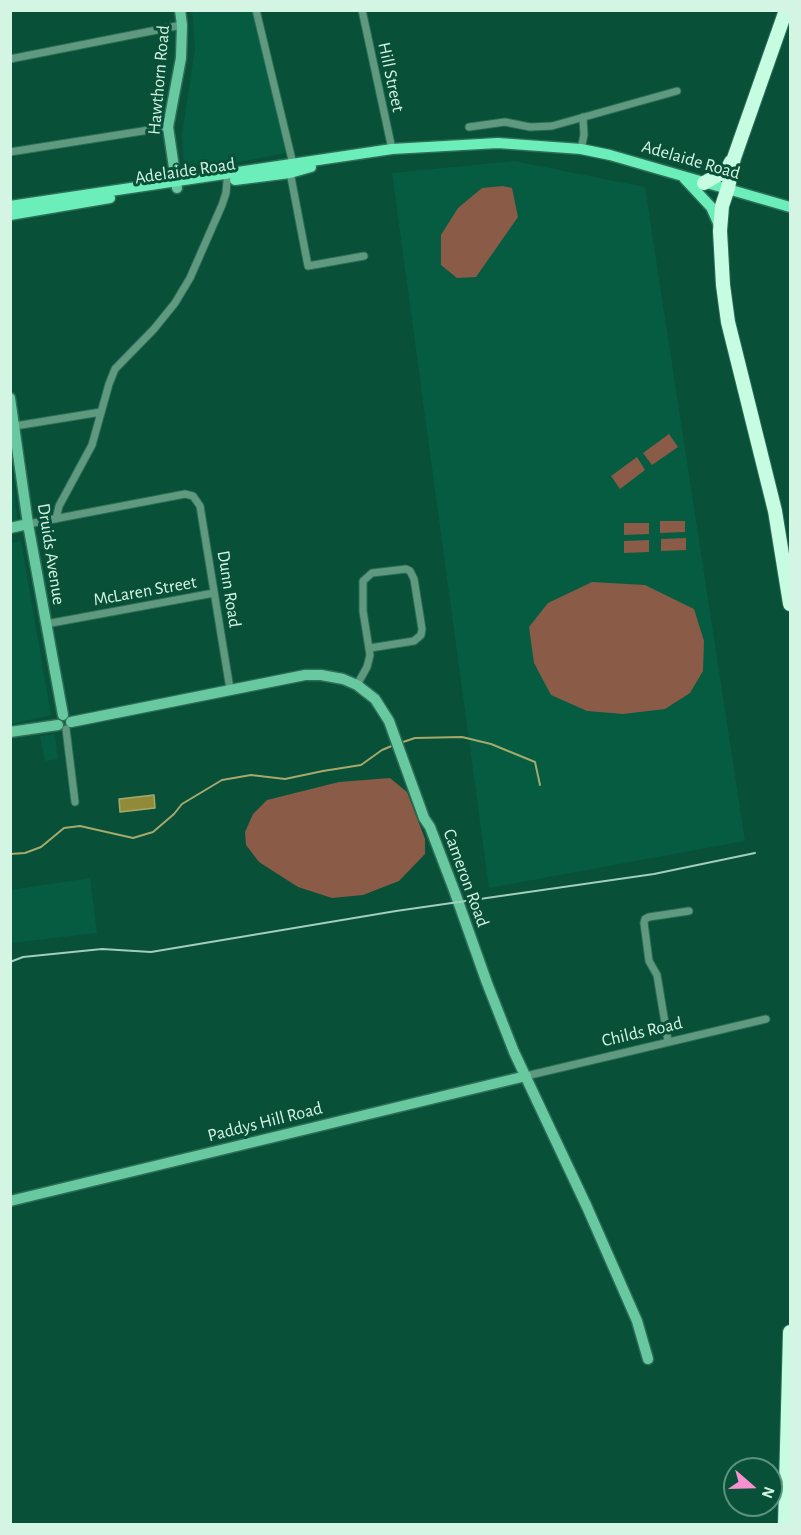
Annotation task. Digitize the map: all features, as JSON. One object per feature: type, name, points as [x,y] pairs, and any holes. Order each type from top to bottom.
[{"type":"highway","points":[[786,10],[734,158],[722,206],[720,231],[728,322],[775,511],[790,604]]},
{"type":"highway","points":[[704,183],[728,168],[734,158]]},
{"type":"highway","points":[[785,1524],[790,1332]]},
{"type":"main road","name":"Adelaide Road","points":[[10,215],[364,153],[392,149],[498,143],[581,149],[628,159],[790,207]]},
{"type":"main road","name":"Adelaide Road","points":[[10,206],[227,181],[290,167]]},
{"type":"main road","points":[[682,176],[711,207],[720,231]]},
{"type":"street","name":"Hawthorn Road","points":[[177,185],[168,127],[181,58],[180,10]]},
{"type":"street","points":[[256,10],[290,167],[308,266],[364,256]]},
{"type":"street","name":"Hill Street","points":[[362,10],[392,149]]},
{"type":"street","points":[[10,59],[182,25]]},
{"type":"street","points":[[470,127],[505,122],[530,127],[552,126],[677,92]]},
{"type":"street","points":[[581,149],[584,135],[583,117]]},
{"type":"street","points":[[10,152],[168,127]]},
{"type":"street","points":[[10,528],[56,519],[59,506],[92,445],[108,384],[116,369],[175,303],[190,278],[225,196],[227,181]]},
{"type":"street","name":"Druids Avenue","points":[[10,398],[28,524],[64,723],[75,802]]},
{"type":"street","points":[[13,426],[101,412]]},
{"type":"street","name":"Dunn Road","points":[[56,519],[185,494],[193,496],[200,506],[230,689]]},
{"type":"street","points":[[357,685],[367,667],[370,648],[363,611],[363,581],[372,573],[406,569],[413,574],[421,635],[414,641],[370,648]]},
{"type":"street","name":"McLaren Street","points":[[46,624],[214,593]]},
{"type":"street","name":"Cameron Road","points":[[10,732],[305,675],[343,678],[357,685],[381,706],[398,744],[424,818],[430,827],[514,1052],[587,1207],[637,1322],[648,1359]]},
{"type":"street","points":[[668,1041],[657,975],[649,961],[644,923],[649,917],[689,911]]},
{"type":"street","name":"Childs Road","points":[[526,1076],[766,1019]]},
{"type":"street","name":"Paddys Hill Road","points":[[10,1201],[526,1076]]},
{"type":"shaded area","points":[[192,11],[253,11],[286,153],[188,172],[184,168],[182,134],[195,49]]},
{"type":"shaded area","points":[[515,161],[645,187],[745,841],[489,888],[392,173]]},
{"type":"shaded area","points":[[503,186],[512,188],[518,217],[476,277],[457,278],[441,265],[441,235],[458,208],[482,188]]},
{"type":"shaded area","points":[[669,434],[678,447],[652,465],[643,453]]},
{"type":"shaded area","points":[[637,457],[645,470],[620,489],[611,476]]},
{"type":"shaded area","points":[[10,465],[18,525],[10,526]]},
{"type":"shaded area","points":[[660,521],[685,521],[685,532],[660,533]]},
{"type":"shaded area","points":[[624,523],[649,523],[649,534],[624,535]]},
{"type":"shaded area","points":[[686,538],[686,550],[661,551],[661,539]]},
{"type":"shaded area","points":[[649,540],[649,552],[624,553],[624,541]]},
{"type":"shaded area","points":[[21,541],[51,715],[11,724],[11,543]]},
{"type":"shaded area","points":[[592,582],[645,585],[694,609],[704,641],[703,671],[690,693],[665,709],[623,714],[587,711],[551,695],[534,663],[529,627],[548,603]]},
{"type":"shaded area","points":[[55,734],[58,759],[45,761],[40,736]]},
{"type":"shaded area","points":[[390,778],[407,792],[425,839],[425,854],[399,881],[363,895],[332,898],[298,887],[259,862],[246,845],[245,832],[253,814],[267,800],[339,782]]},
{"type":"shaded area","points":[[154,795],[155,808],[120,812],[119,799]]},
{"type":"shaded area","points":[[90,878],[97,933],[11,943],[11,890]]},
{"type":"waterway","points":[[403,742],[415,738],[462,737],[491,744],[535,762],[540,785]]},
{"type":"waterway","points":[[10,854],[25,853],[41,847],[64,828],[80,826],[133,838],[153,832],[182,804],[222,780],[251,775],[285,779],[361,765],[382,750],[394,745]]},
{"type":"railway","points":[[10,962],[23,957],[102,949],[151,952],[396,911],[654,874],[755,853]]}]
